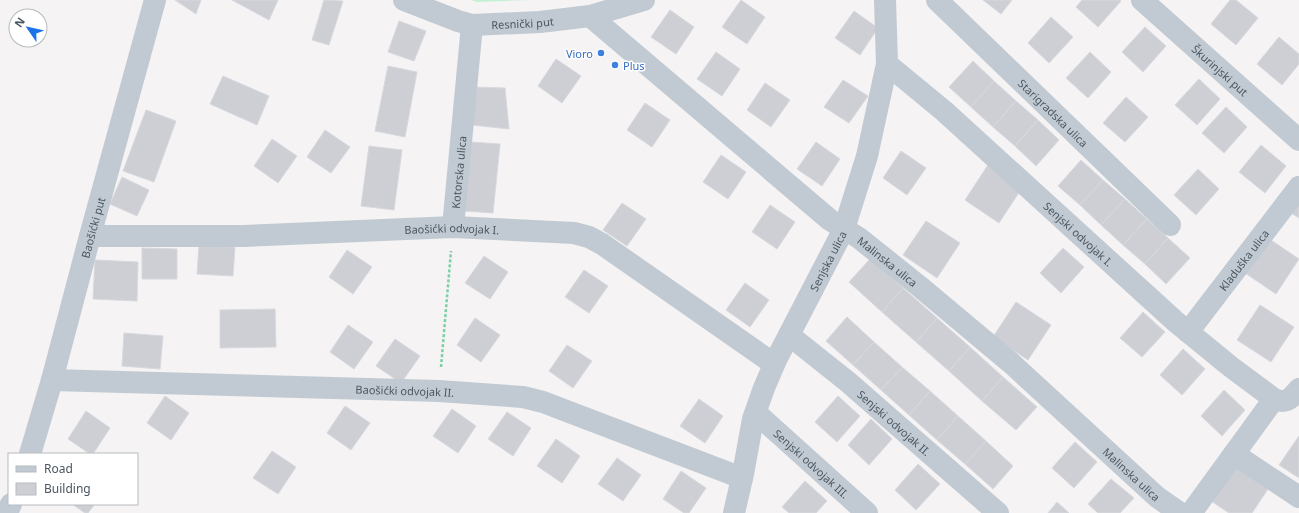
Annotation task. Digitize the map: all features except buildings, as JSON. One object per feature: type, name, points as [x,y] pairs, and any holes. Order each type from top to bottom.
[{"type":"street","name":"Baošićki put","points":[[30,453],[52,380],[155,0]]},
{"type":"street","name":"Resnički put","points":[[404,0],[472,25],[540,22],[590,16],[644,0]]},
{"type":"street","name":"Senjska ulica","points":[[734,513],[756,413],[764,388],[774,364],[844,229],[867,156],[887,64],[885,0]]},
{"type":"street","name":"Starigradska ulica","points":[[937,0],[1170,225]]},
{"type":"street","name":"Škurinjski put","points":[[1142,0],[1299,140]]},
{"type":"street","name":"Malinska ulica","points":[[590,16],[830,220],[859,238],[1011,363],[1157,497],[1180,513]]},
{"type":"street","name":"Kotorska ulica","points":[[453,226],[472,25]]},
{"type":"street","name":"Senjski odvojak I.","points":[[887,64],[944,111],[1176,322],[1231,367],[1290,400]]},
{"type":"street","name":"Kladuška ulica","points":[[1188,332],[1299,187]]},
{"type":"street","name":"Baošićki odvojak I.","points":[[90,236],[244,236],[453,226],[574,233],[589,237],[602,244],[774,364]]},
{"type":"street","name":"Senjski odvojak II.","points":[[789,336],[848,382],[998,513]]},
{"type":"street","name":"Baošićki odvojak II.","points":[[52,380],[439,391],[523,397],[543,402],[742,478]]},
{"type":"street","points":[[1192,513],[1234,454],[1290,400]]},
{"type":"street","name":"Senjski odvojak III.","points":[[756,413],[867,513]]},
{"type":"street","points":[[1234,454],[1299,498]]},
{"type":"path","points":[[439,391],[453,226]]},
{"type":"green space","points":[[471,0],[529,0],[477,2]]},
{"type":"place","name":"Vioro","points":[[601,53]]},
{"type":"place","name":"Plus","points":[[615,65]]}]
